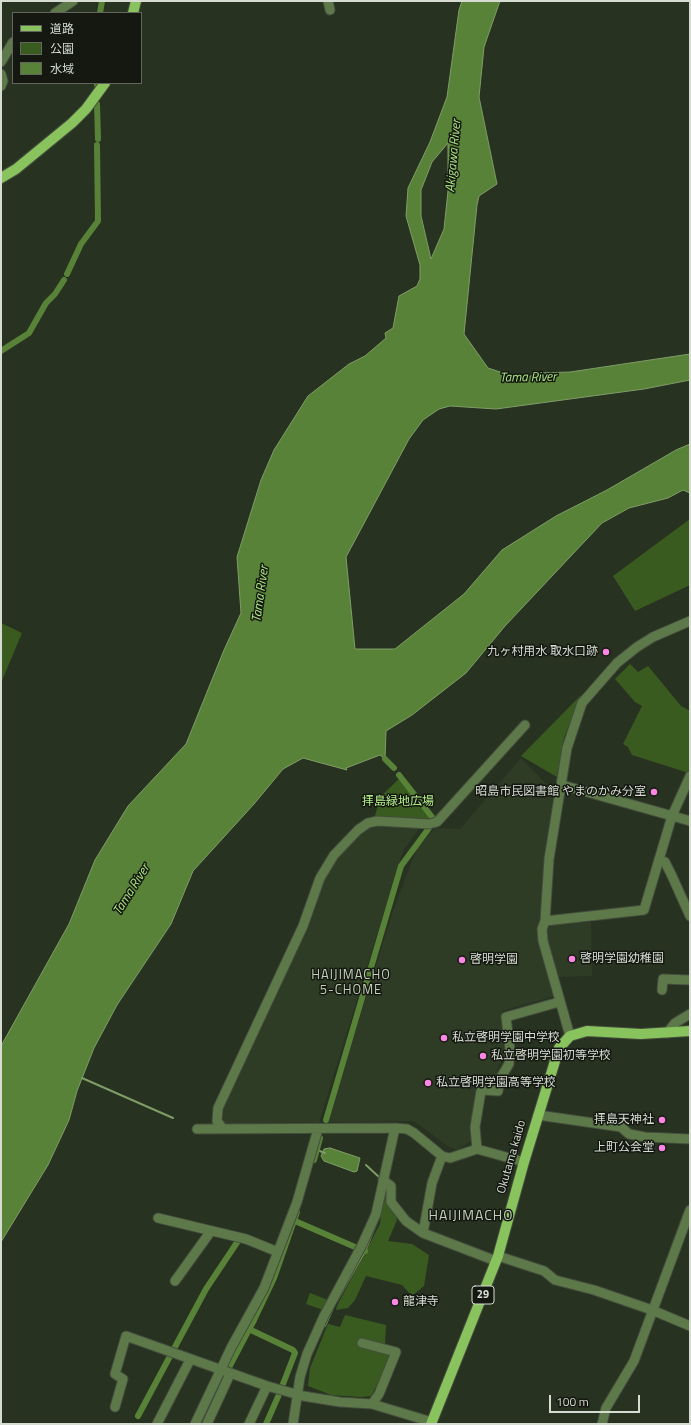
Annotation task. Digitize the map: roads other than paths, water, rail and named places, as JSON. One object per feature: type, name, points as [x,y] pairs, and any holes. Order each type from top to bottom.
[{"type":"main road","points":[[133,12],[136,1]]},
{"type":"main road","points":[[1,178],[20,166],[68,126],[86,109],[104,84]]},
{"type":"main road","points":[[570,1036],[587,1031],[667,1033],[690,1031]]},
{"type":"main road","name":"Okutama kaido","points":[[431,1423],[497,1258],[524,1162],[559,1048],[570,1036]]},
{"type":"street","points":[[56,12],[73,1]]},
{"type":"street","points":[[1,62],[12,44]]},
{"type":"street","points":[[1,74],[3,81],[1,86]]},
{"type":"street","points":[[570,1036],[559,1002],[543,941],[542,929],[545,921],[549,859],[567,748],[582,703],[617,663],[637,647],[654,637],[690,621]]},
{"type":"street","points":[[223,1129],[217,1121],[218,1108],[302,926],[320,878],[334,855],[358,830],[368,823],[377,821],[429,824],[437,822],[525,725]]},
{"type":"street","points":[[545,921],[644,910],[672,816],[690,776]]},
{"type":"street","points":[[562,785],[690,821]]},
{"type":"street","points":[[659,859],[665,862],[690,916]]},
{"type":"street","points":[[662,990],[663,979],[690,980]]},
{"type":"street","points":[[478,1149],[475,1127],[481,1091],[498,1091],[501,1077],[509,1064],[510,1050],[506,1017],[559,1002]]},
{"type":"street","points":[[667,1033],[675,1023],[690,1014]]},
{"type":"street","points":[[538,1115],[614,1125],[620,1127],[629,1134],[644,1137],[690,1139]]},
{"type":"street","points":[[293,1424],[300,1395],[300,1377],[311,1343],[362,1245],[376,1214],[395,1128]]},
{"type":"street","points":[[197,1129],[407,1129],[442,1156],[450,1158],[478,1149],[524,1162]]},
{"type":"street","points":[[207,1424],[225,1371],[231,1348],[264,1288],[297,1202],[318,1129]]},
{"type":"street","points":[[423,1233],[432,1183],[442,1156]]},
{"type":"street","points":[[383,1180],[390,1186],[392,1202],[396,1210],[406,1221],[423,1233],[497,1258],[544,1271],[555,1280],[594,1290],[652,1310],[689,1325]]},
{"type":"street","points":[[602,1424],[606,1408],[634,1361],[690,1210]]},
{"type":"street","points":[[158,1218],[246,1239],[278,1252]]},
{"type":"street","points":[[175,1281],[211,1231]]},
{"type":"street","points":[[115,1407],[123,1379],[115,1374],[126,1336],[190,1360],[267,1386],[300,1395],[340,1402],[372,1404],[431,1423]]},
{"type":"street","points":[[362,1343],[396,1352],[379,1394],[372,1404]]},
{"type":"street","points":[[157,1424],[190,1360]]},
{"type":"street","points":[[195,1424],[225,1371]]},
{"type":"street","points":[[249,1424],[267,1386]]},
{"type":"water","points":[[462,1],[500,1],[484,47],[479,97],[497,184],[479,196],[477,205],[464,334],[488,368],[521,379],[540,373],[570,372],[690,354],[690,380],[644,389],[496,409],[450,406],[439,409],[423,420],[409,439],[346,557],[355,649],[395,649],[464,594],[502,550],[556,516],[607,490],[676,450],[690,444],[690,493],[683,490],[668,498],[629,508],[602,523],[505,626],[466,673],[412,715],[386,731],[385,759],[380,755],[346,768],[347,770],[303,758],[283,769],[254,804],[193,871],[171,924],[117,1005],[94,1048],[77,1091],[69,1120],[48,1165],[1,1242],[1,1046],[69,924],[95,860],[128,806],[186,744],[224,650],[241,613],[237,557],[261,480],[274,450],[308,396],[349,364],[365,356],[386,338],[385,333],[393,328],[399,296],[417,286],[420,279],[420,265],[406,216],[408,188],[430,142],[447,97],[459,10]],"holes":[[[448,143],[448,191],[444,229],[431,259],[421,216],[421,190],[432,162]]]},
{"type":"water","points":[[330,1148],[360,1158],[357,1171],[354,1172],[324,1161],[321,1156],[324,1149]]},
{"type":"waterway","points":[[100,12],[102,1]]},
{"type":"waterway","points":[[97,104],[98,139]]},
{"type":"waterway","points":[[67,274],[81,244],[98,221],[97,145]]},
{"type":"waterway","points":[[29,333],[46,303],[55,294],[64,280]]},
{"type":"waterway","points":[[1,351],[26,335]]},
{"type":"waterway","points":[[385,759],[394,768]]},
{"type":"waterway","points":[[399,775],[432,817]]},
{"type":"waterway","points":[[326,1120],[401,866],[429,828]]},
{"type":"waterway","points":[[82,1078],[173,1118]]},
{"type":"waterway","points":[[314,1160],[320,1138]]},
{"type":"waterway","points":[[317,1150],[325,1153]]},
{"type":"waterway","points":[[366,1165],[379,1177]]},
{"type":"waterway","points":[[226,1373],[274,1278],[297,1212]]},
{"type":"waterway","points":[[337,1301],[365,1251],[379,1217]]},
{"type":"waterway","points":[[295,1221],[355,1247]]},
{"type":"waterway","points":[[138,1416],[206,1289],[240,1238]]},
{"type":"waterway","points":[[325,1326],[332,1310]]},
{"type":"waterway","points":[[253,1331],[293,1350],[295,1353],[283,1384]]},
{"type":"waterway","points":[[266,1424],[281,1390]]},
{"type":"place","name":"九ヶ村用水 取水口跡","points":[[606,652]]},
{"type":"place","name":"昭島市民図書館 やまのかみ分室","points":[[654,792]]},
{"type":"place","name":"啓明学園幼稚園","points":[[572,959]]},
{"type":"place","name":"啓明学園","points":[[462,960]]},
{"type":"place","name":"私立啓明学園中学校","points":[[444,1038]]},
{"type":"place","name":"私立啓明学園初等学校","points":[[483,1056]]},
{"type":"place","name":"私立啓明学園高等学校","points":[[428,1083]]},
{"type":"place","name":"拝島天神社","points":[[662,1120]]},
{"type":"place","name":"上町公会堂","points":[[662,1148]]},
{"type":"place","name":"龍津寺","points":[[395,1302]]},
{"type":"district","name":"HAIJIMACHO 5-CHOME","points":[[351,984]]},
{"type":"district","name":"HAIJIMACHO","points":[[471,1217]]},
{"type":"water label","name":"Akigawa River","points":[[454,156]]},
{"type":"water label","name":"Tama River","points":[[528,378]]},
{"type":"water label","name":"Tama River","points":[[261,594]]},
{"type":"water label","name":"Tama River","points":[[132,890]]},
{"type":"park label","name":"拝島緑地広場","points":[[398,802]]}]
